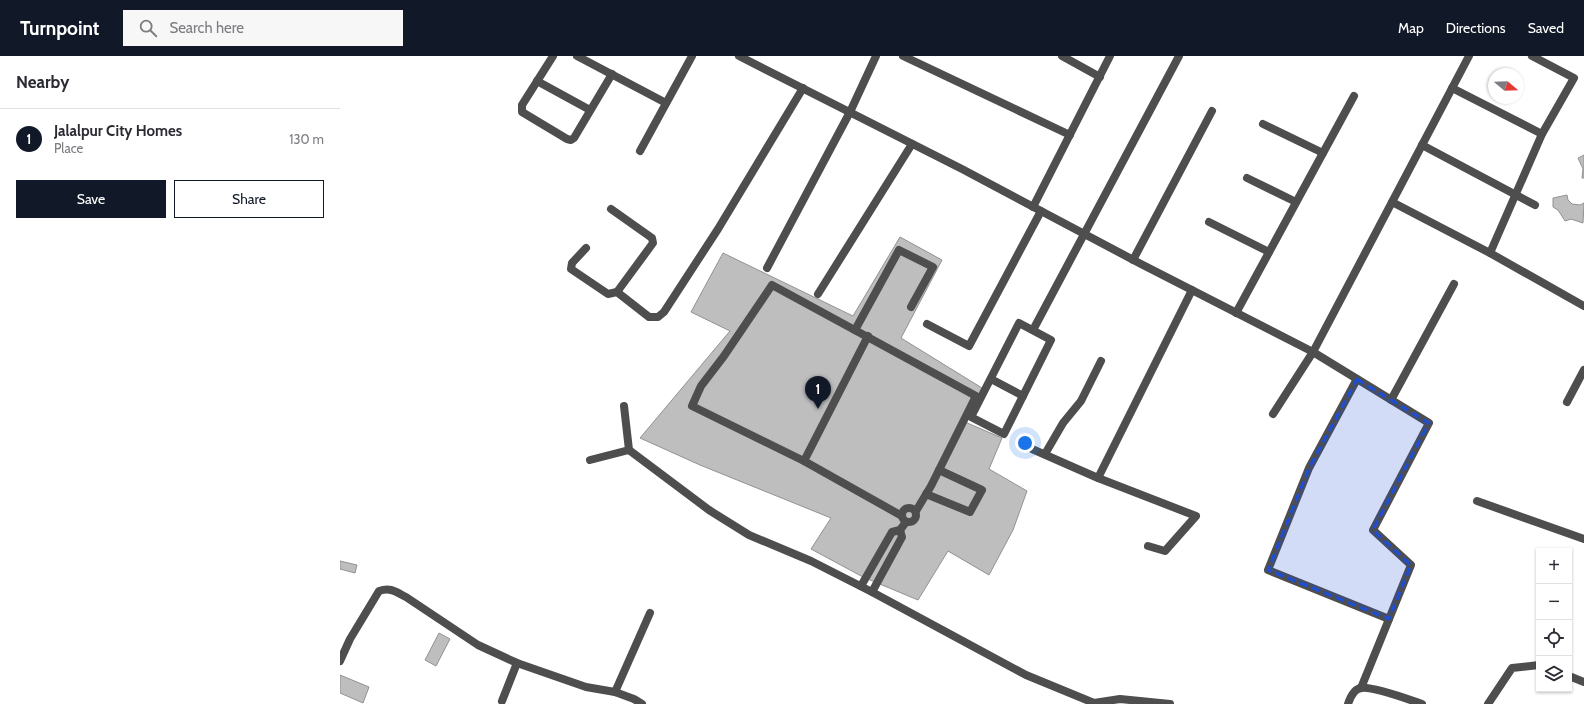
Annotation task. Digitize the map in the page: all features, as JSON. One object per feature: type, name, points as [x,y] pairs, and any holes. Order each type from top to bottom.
[{"type":"street","points":[[553,56],[522,105],[522,112],[567,140],[574,138],[612,74]]},
{"type":"street","points":[[577,56],[587,58],[612,74],[666,103]]},
{"type":"street","points":[[640,151],[692,56]]},
{"type":"street","points":[[739,56],[1033,206],[1133,260],[1313,352],[1429,423],[1373,530],[1411,565],[1361,688],[1355,692],[1348,704]]},
{"type":"street","points":[[767,268],[850,112],[876,56]]},
{"type":"street","points":[[903,56],[1070,135]]},
{"type":"street","points":[[1062,56],[1100,77]]},
{"type":"street","points":[[1033,206],[1110,56]]},
{"type":"street","points":[[1033,330],[1179,56]]},
{"type":"street","points":[[1273,414],[1313,352],[1469,56]]},
{"type":"street","points":[[1490,253],[1542,134],[1574,78],[1532,56]]},
{"type":"street","points":[[537,81],[590,110]]},
{"type":"street","points":[[617,292],[649,317],[658,317],[664,312],[718,229],[804,88]]},
{"type":"street","points":[[1452,88],[1542,134]]},
{"type":"street","points":[[1236,313],[1354,96]]},
{"type":"street","points":[[1133,260],[1212,111]]},
{"type":"street","points":[[1263,124],[1323,153]]},
{"type":"street","points":[[818,294],[912,144]]},
{"type":"street","points":[[1422,145],[1535,205]]},
{"type":"street","points":[[1246,178],[1296,202]]},
{"type":"street","points":[[1392,202],[1490,253],[1584,306]]},
{"type":"street","points":[[586,248],[572,263],[571,269],[608,294],[617,292],[653,243],[652,238],[611,209]]},
{"type":"street","points":[[928,324],[969,346],[1041,211]]},
{"type":"street","points":[[1209,222],[1269,252]]},
{"type":"street","points":[[855,330],[899,250],[933,267],[911,307]]},
{"type":"street","points":[[1391,400],[1454,284]]},
{"type":"street","points":[[872,592],[902,537],[900,530],[904,519],[903,511],[907,508],[912,508],[916,511],[939,470],[976,396],[772,285],[724,356],[701,386],[692,406],[804,461],[904,519]]},
{"type":"street","points":[[1098,478],[1192,290]]},
{"type":"street","points":[[1019,323],[1051,340],[1004,434],[971,418],[991,379],[1019,323]]},
{"type":"street","points":[[804,461],[868,336]]},
{"type":"street","points":[[1045,454],[1063,423],[1081,401],[1101,360]]},
{"type":"street","points":[[1567,402],[1584,370]]},
{"type":"street","points":[[991,379],[1023,396]]},
{"type":"street","points":[[1357,379],[1309,468],[1268,570],[1389,619]]},
{"type":"street","points":[[624,406],[629,450],[709,510],[749,535],[811,561],[861,586],[1026,675],[1094,704],[1120,698],[1170,704]]},
{"type":"street","points":[[1032,449],[1098,478],[1196,516],[1165,551],[1148,546]]},
{"type":"street","points":[[590,460],[629,450]]},
{"type":"street","points":[[926,494],[970,512],[982,490],[939,470]]},
{"type":"street","points":[[1477,501],[1584,539]]},
{"type":"street","points":[[861,586],[892,532],[900,530]]},
{"type":"street","points":[[340,661],[350,639],[379,591],[386,588],[394,590],[478,644],[517,664],[586,687],[615,692],[634,699],[642,704]]},
{"type":"street","points":[[615,692],[650,613]]},
{"type":"street","points":[[502,702],[517,664]]},
{"type":"street","points":[[1488,704],[1512,668],[1536,666]]},
{"type":"street","points":[[1572,677],[1584,682]]},
{"type":"street","points":[[1361,688],[1373,689],[1422,704]]},
{"type":"highlighted area","points":[[1357,379],[1429,423],[1373,530],[1411,565],[1389,619],[1268,570],[1309,468]]},
{"type":"building","points":[[1584,155],[1584,178],[1582,178],[1583,169],[1578,158]]},
{"type":"building","points":[[1567,195],[1568,200],[1572,204],[1580,205],[1584,203],[1583,223],[1571,219],[1565,221],[1558,210],[1553,207],[1553,198]]},
{"type":"building","points":[[900,237],[942,260],[901,338],[982,388],[965,422],[1002,438],[989,469],[1027,491],[1013,530],[989,575],[948,551],[918,600],[863,577],[811,549],[831,518],[700,465],[640,438],[730,331],[691,312],[723,253],[853,316]]},
{"type":"building","points":[[340,561],[357,565],[355,573],[340,569]]},
{"type":"building","points":[[439,633],[450,639],[436,666],[425,660]]},
{"type":"building","points":[[340,675],[369,687],[363,703],[340,693]]},
{"type":"place","name":"Jalalpur City Homes","points":[[818,409]]}]
